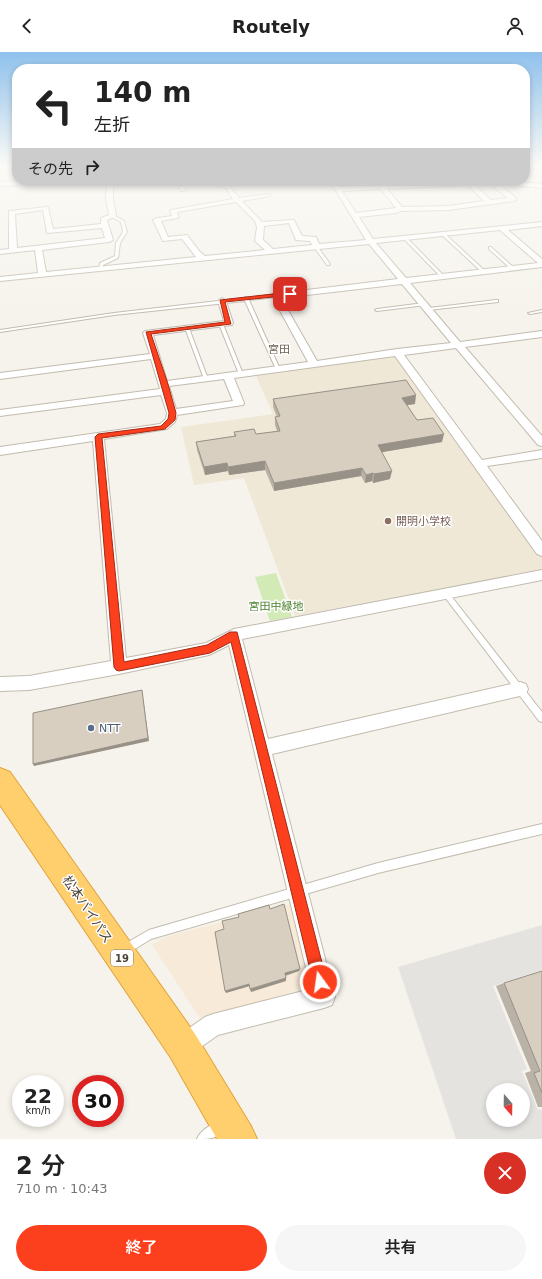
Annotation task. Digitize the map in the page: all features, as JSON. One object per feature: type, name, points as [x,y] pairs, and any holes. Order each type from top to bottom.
[{"type":"highway","name":"松本バイパス","points":[[0,781],[183,1046],[223,1133]]},
{"type":"street","points":[[11,216],[13,250]]},
{"type":"street","points":[[47,216],[52,246]]},
{"type":"street","points":[[0,252],[109,240],[103,219],[113,216]]},
{"type":"street","points":[[175,216],[180,227],[197,254],[205,259]]},
{"type":"street","points":[[252,216],[260,224],[259,241],[272,252]]},
{"type":"street","points":[[353,216],[371,242],[456,344],[542,443]]},
{"type":"street","points":[[260,224],[292,221],[299,238],[313,239],[316,247]]},
{"type":"street","points":[[0,279],[542,224]]},
{"type":"street","points":[[530,225],[542,234]]},
{"type":"street","points":[[50,231],[104,226]]},
{"type":"street","points":[[502,228],[542,264]]},
{"type":"street","points":[[38,247],[42,275]]},
{"type":"street","points":[[314,364],[276,296],[542,264]]},
{"type":"street","points":[[0,451],[163,428],[171,420],[172,413],[166,388],[148,333],[229,323],[222,301]]},
{"type":"street","points":[[0,413],[166,388],[206,379],[456,344],[538,334],[542,343]]},
{"type":"street","points":[[397,352],[542,552]]},
{"type":"street","points":[[0,376],[155,356]]},
{"type":"street","points":[[172,413],[239,403],[228,376]]},
{"type":"street","points":[[98,437],[119,667]]},
{"type":"street","points":[[479,464],[542,454]]},
{"type":"street","points":[[0,684],[29,683],[210,649],[234,635],[542,576]]},
{"type":"street","points":[[183,1046],[213,1025],[324,997],[234,635]]},
{"type":"street","points":[[263,748],[520,689]]},
{"type":"lane","points":[[100,269],[101,264],[118,257],[118,243],[125,232],[123,222],[113,216]]},
{"type":"lane","points":[[443,234],[484,272]]},
{"type":"lane","points":[[405,238],[442,276]]},
{"type":"lane","points":[[316,247],[328,264]]},
{"type":"lane","points":[[490,248],[512,268]]},
{"type":"lane","points":[[0,331],[114,314],[246,298],[276,296]]},
{"type":"lane","points":[[246,298],[278,369]]},
{"type":"lane","points":[[377,310],[496,301]]},
{"type":"lane","points":[[530,313],[542,311]]},
{"type":"lane","points":[[221,324],[241,374]]},
{"type":"lane","points":[[187,328],[206,379]]},
{"type":"lane","points":[[446,594],[542,718]]},
{"type":"lane","points":[[119,954],[149,935],[378,868],[542,829]]},
{"type":"shaded area","name":"開明小学校","points":[[396,354],[542,556],[542,569],[295,616],[244,478],[194,485],[181,427],[273,414],[256,376]]},
{"type":"shaded area","points":[[294,903],[312,986],[201,1020],[152,945],[165,937]]},
{"type":"shaded area","points":[[542,925],[542,970],[493,986],[527,1069],[522,1071],[527,1083],[486,1083],[486,1127],[530,1127],[530,1090],[538,1110],[541,1109],[542,1111],[542,1139],[456,1139],[398,967]]},
{"type":"green space","name":"宮田中緑地","points":[[276,573],[292,617],[270,621],[255,577]]},
{"type":"building","points":[[406,380],[416,395],[402,398],[417,420],[433,418],[444,434],[378,445],[392,471],[366,475],[362,468],[274,483],[265,461],[228,467],[227,463],[204,467],[196,442],[236,436],[234,432],[254,429],[256,434],[280,431],[275,417],[280,416],[273,399]]},
{"type":"building","name":"NTT","points":[[142,690],[148,738],[33,764],[33,713]]},
{"type":"building","points":[[284,904],[300,969],[285,973],[286,978],[250,989],[249,984],[225,991],[215,932],[224,929],[222,921],[239,917],[238,914],[269,905],[270,909]]},
{"type":"building","points":[[542,971],[542,1093],[534,1073],[540,1071],[504,983]]},
{"type":"place","name":"開明小学校","points":[[388,521]]},
{"type":"place","name":"NTT","points":[[91,728]]},
{"type":"district","name":"宮田","points":[[279,349]]},
{"type":"route","points":[[290,294],[222,301],[229,323],[148,333],[165,384],[172,413],[171,420],[163,428],[98,437],[119,667],[210,649],[234,635],[320,982]]}]
